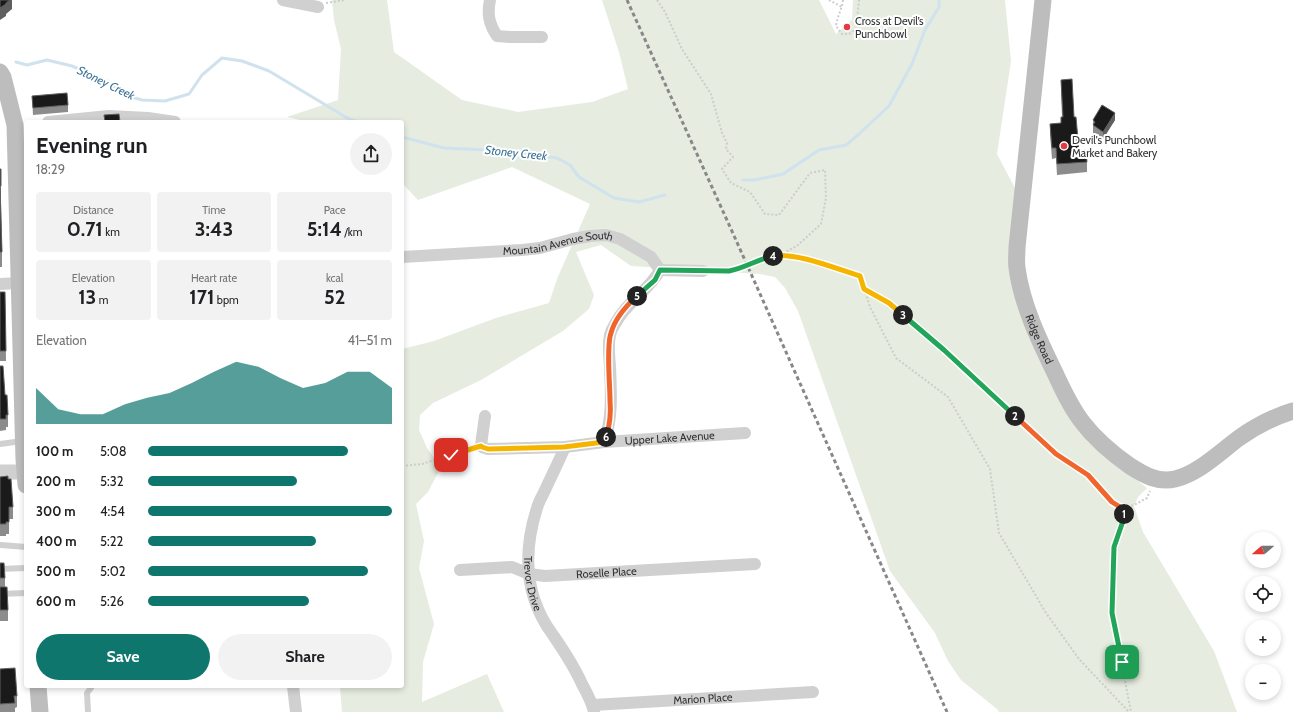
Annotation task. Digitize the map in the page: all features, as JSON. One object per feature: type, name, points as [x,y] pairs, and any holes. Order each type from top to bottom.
[{"type":"main road","name":"Ridge Road","points":[[1043,0],[1017,247],[1017,267],[1027,310],[1046,355],[1079,418],[1101,443],[1122,460],[1143,474],[1156,479],[1172,479],[1188,474],[1200,467],[1262,424],[1280,415],[1293,411]]},
{"type":"main road","points":[[0,72],[20,125],[24,453]]},
{"type":"main road","points":[[38,688],[40,712]]},
{"type":"street","points":[[283,0],[318,7]]},
{"type":"street","points":[[490,0],[488,12],[491,27],[497,36],[542,37]]},
{"type":"street","points":[[79,120],[109,116],[145,120]]},
{"type":"street","name":"Mountain Avenue South","points":[[404,257],[522,250],[540,248],[573,238],[606,235],[620,239],[651,257],[660,270]]},
{"type":"street","points":[[604,442],[608,431],[610,411],[610,334],[620,315],[630,303],[655,280],[660,270],[703,271]]},
{"type":"street","points":[[0,284],[22,281]]},
{"type":"street","points":[[481,446],[485,416]]},
{"type":"street","name":"Upper Lake Avenue","points":[[481,446],[488,449],[564,447],[604,442],[745,433]]},
{"type":"street","name":"Trevor Drive","points":[[564,447],[537,507],[527,554],[529,574],[531,592],[537,610],[548,629],[564,650],[575,668],[593,708]]},
{"type":"street","points":[[0,472],[24,476]]},
{"type":"street","name":"Roselle Place","points":[[460,570],[512,567],[529,574],[545,576],[755,564]]},
{"type":"street","points":[[293,688],[296,712]]},
{"type":"street","name":"Marion Place","points":[[593,708],[813,692]]},
{"type":"lane","points":[[0,444],[23,441]]},
{"type":"lane","points":[[1,545],[24,548]]},
{"type":"lane","points":[[0,569],[24,568]]},
{"type":"lane","points":[[0,594],[24,593]]},
{"type":"lane","points":[[88,712],[87,693],[91,688]]},
{"type":"path","points":[[318,7],[329,2],[344,0]]},
{"type":"path","points":[[657,0],[665,12],[682,49],[712,94],[722,133],[727,143],[726,149],[733,157],[722,169],[731,183],[750,192],[765,214],[779,215],[810,173],[825,170],[826,198],[821,224],[798,245],[781,255]]},
{"type":"path","points":[[829,0],[842,7]]},
{"type":"path","points":[[843,0],[836,26],[842,34],[849,34],[856,29],[858,0]]},
{"type":"path","points":[[703,271],[729,271],[762,258],[781,255],[813,262],[860,276],[870,307],[896,358],[948,397],[990,469],[999,533],[1046,613],[1079,659],[1130,712]]},
{"type":"path","points":[[864,289],[889,303],[944,350],[1056,454],[1088,475],[1112,502],[1124,508],[1134,505],[1147,498],[1156,479]]},
{"type":"path","points":[[404,466],[422,464],[481,446]]},
{"type":"path","points":[[1124,508],[1123,521],[1114,547],[1112,613],[1130,712]]},
{"type":"shaded area","points":[[332,0],[387,0],[394,52],[462,100],[518,112],[592,102],[628,89],[619,52],[602,0],[819,0],[836,34],[852,20],[853,0],[1005,0],[1011,61],[997,154],[1017,192],[1012,275],[1052,385],[1088,442],[1147,488],[1138,497],[1134,506],[1143,532],[1214,651],[1237,712],[999,712],[961,680],[948,661],[935,633],[890,571],[798,311],[785,288],[775,277],[760,274],[631,266],[601,245],[576,252],[594,295],[589,309],[563,331],[481,380],[433,403],[420,415],[419,430],[427,448],[441,467],[428,492],[416,504],[424,541],[419,568],[434,624],[423,662],[422,702],[487,674],[504,712],[342,712],[340,688],[404,688],[404,348],[434,341],[496,318],[549,303],[557,279],[590,204],[512,167],[418,200],[404,185],[404,120],[300,120],[287,117],[338,100],[341,49],[334,20]]},
{"type":"building","points":[[0,0],[10,0],[0,8]]},
{"type":"building","points":[[1072,79],[1074,117],[1076,117],[1079,151],[1086,150],[1087,162],[1057,164],[1056,148],[1052,148],[1050,124],[1061,123],[1061,117],[1063,117],[1061,80]]},
{"type":"building","points":[[67,93],[68,105],[33,108],[32,96]]},
{"type":"building","points":[[1102,105],[1115,113],[1103,132],[1093,125],[1095,122],[1093,120]]},
{"type":"building","points":[[119,114],[120,120],[105,120],[104,115]]},
{"type":"building","points":[[1,169],[1,186],[0,186]]},
{"type":"building","points":[[0,186],[2,252],[0,252]]},
{"type":"building","points":[[0,292],[5,292],[6,351],[0,351]]},
{"type":"building","points":[[0,366],[3,366],[5,395],[7,395],[8,415],[6,415],[6,419],[0,419]]},
{"type":"building","points":[[8,476],[8,479],[11,479],[13,507],[9,507],[9,522],[6,522],[6,524],[0,524],[0,477]]},
{"type":"building","points":[[0,563],[4,563],[5,578],[0,578]]},
{"type":"building","points":[[0,587],[7,587],[8,610],[0,610]]},
{"type":"building","points":[[15,668],[17,696],[14,696],[15,703],[0,704],[0,669]]},
{"type":"waterway","name":"Stoney Creek","points":[[743,180],[755,180],[783,174],[819,150],[846,145],[859,134],[889,106],[912,64],[925,30],[939,7],[939,0]]},
{"type":"waterway","name":"Stoney Creek","points":[[16,62],[27,65],[47,60],[72,66],[109,82],[125,95],[142,100],[165,101],[189,94],[202,75],[222,58],[242,61],[269,71],[352,120]]},
{"type":"waterway","name":"Stoney Creek","points":[[404,138],[444,148],[509,151],[557,158],[570,165],[579,177],[614,198],[639,202],[665,195]]},
{"type":"railway","points":[[627,0],[947,712]]},
{"type":"place","name":"Cross at Devil’s Punchbowl","points":[[847,27]]},
{"type":"place","name":"Devil's Punchbowl Market and Bakery","points":[[1064,146]]},
{"type":"route","points":[[451,455],[481,446],[488,449],[564,447],[604,442],[608,431],[610,411],[610,334],[620,315],[630,303],[655,280],[660,270],[729,271],[762,258],[781,255],[813,262],[860,276],[864,289],[889,303],[944,350],[1056,454],[1088,475],[1112,502],[1124,508],[1123,521],[1114,547],[1112,613],[1122,662]]}]
